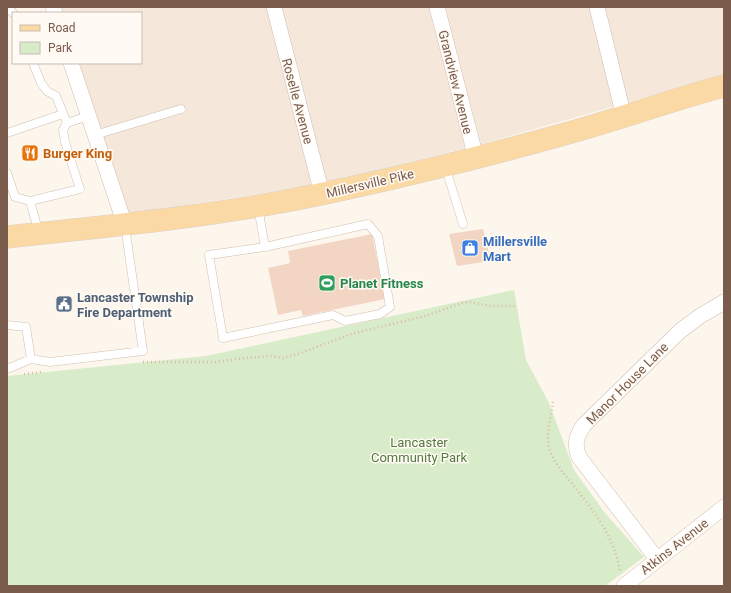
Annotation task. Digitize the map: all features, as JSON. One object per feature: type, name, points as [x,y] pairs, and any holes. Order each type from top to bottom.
[{"type":"main road","name":"Millersville Pike","points":[[7,237],[125,225],[258,206],[322,194],[476,158],[624,117],[724,86]]},
{"type":"street","name":"Roselle Avenue","points":[[274,7],[322,194]]},
{"type":"street","name":"Grandview Avenue","points":[[437,7],[476,158]]},
{"type":"street","points":[[597,7],[624,117]]},
{"type":"street","points":[[71,64],[125,225]]},
{"type":"street","name":"Manor House Lane","points":[[657,559],[578,458],[576,440],[584,425],[680,331],[700,316],[724,302]]},
{"type":"street","name":"Atkins Avenue","points":[[622,581],[657,559],[724,507]]},
{"type":"lane","points":[[33,64],[41,83],[48,91],[56,96],[67,122]]},
{"type":"lane","points":[[95,135],[181,109]]},
{"type":"lane","points":[[7,133],[63,114]]},
{"type":"lane","points":[[7,173],[15,197],[30,201],[80,189],[65,142],[63,130],[67,122],[88,116]]},
{"type":"lane","points":[[445,166],[463,224]]},
{"type":"lane","points":[[30,201],[39,233]]},
{"type":"lane","points":[[258,206],[266,247]]},
{"type":"lane","points":[[368,224],[378,236],[390,307],[380,314],[345,321],[333,315],[223,338],[209,255],[266,247],[368,224]]},
{"type":"lane","points":[[7,369],[31,359],[50,362],[143,351],[125,225]]},
{"type":"lane","points":[[7,325],[26,327],[31,359]]},
{"type":"path","points":[[141,362],[215,362],[272,356],[283,358],[301,353],[351,334],[431,315],[469,302],[483,305],[517,306]]},
{"type":"path","points":[[20,375],[47,371]]},
{"type":"path","points":[[553,402],[548,442],[552,455],[604,528],[615,552],[622,581]]},
{"type":"shaded area","points":[[56,7],[724,7],[724,75],[482,144],[327,183],[126,215],[75,64],[142,64],[142,12],[58,12]]},
{"type":"green space","name":"Lancaster Community Park","points":[[514,290],[526,360],[549,403],[574,470],[605,513],[644,557],[605,586],[7,586],[7,376],[206,356]]},
{"type":"building","name":"Millersville Mart","points":[[483,229],[491,261],[457,266],[449,234]]},
{"type":"building","name":"Planet Fitness","points":[[372,234],[385,299],[303,316],[301,310],[278,315],[268,268],[290,263],[288,251]]},
{"type":"place","name":"Burger King","points":[[30,153]]},
{"type":"place","name":"Millersville Mart","points":[[470,248]]},
{"type":"place","name":"Planet Fitness","points":[[327,283]]},
{"type":"place","name":"Lancaster Township Fire Department","points":[[64,304]]}]
